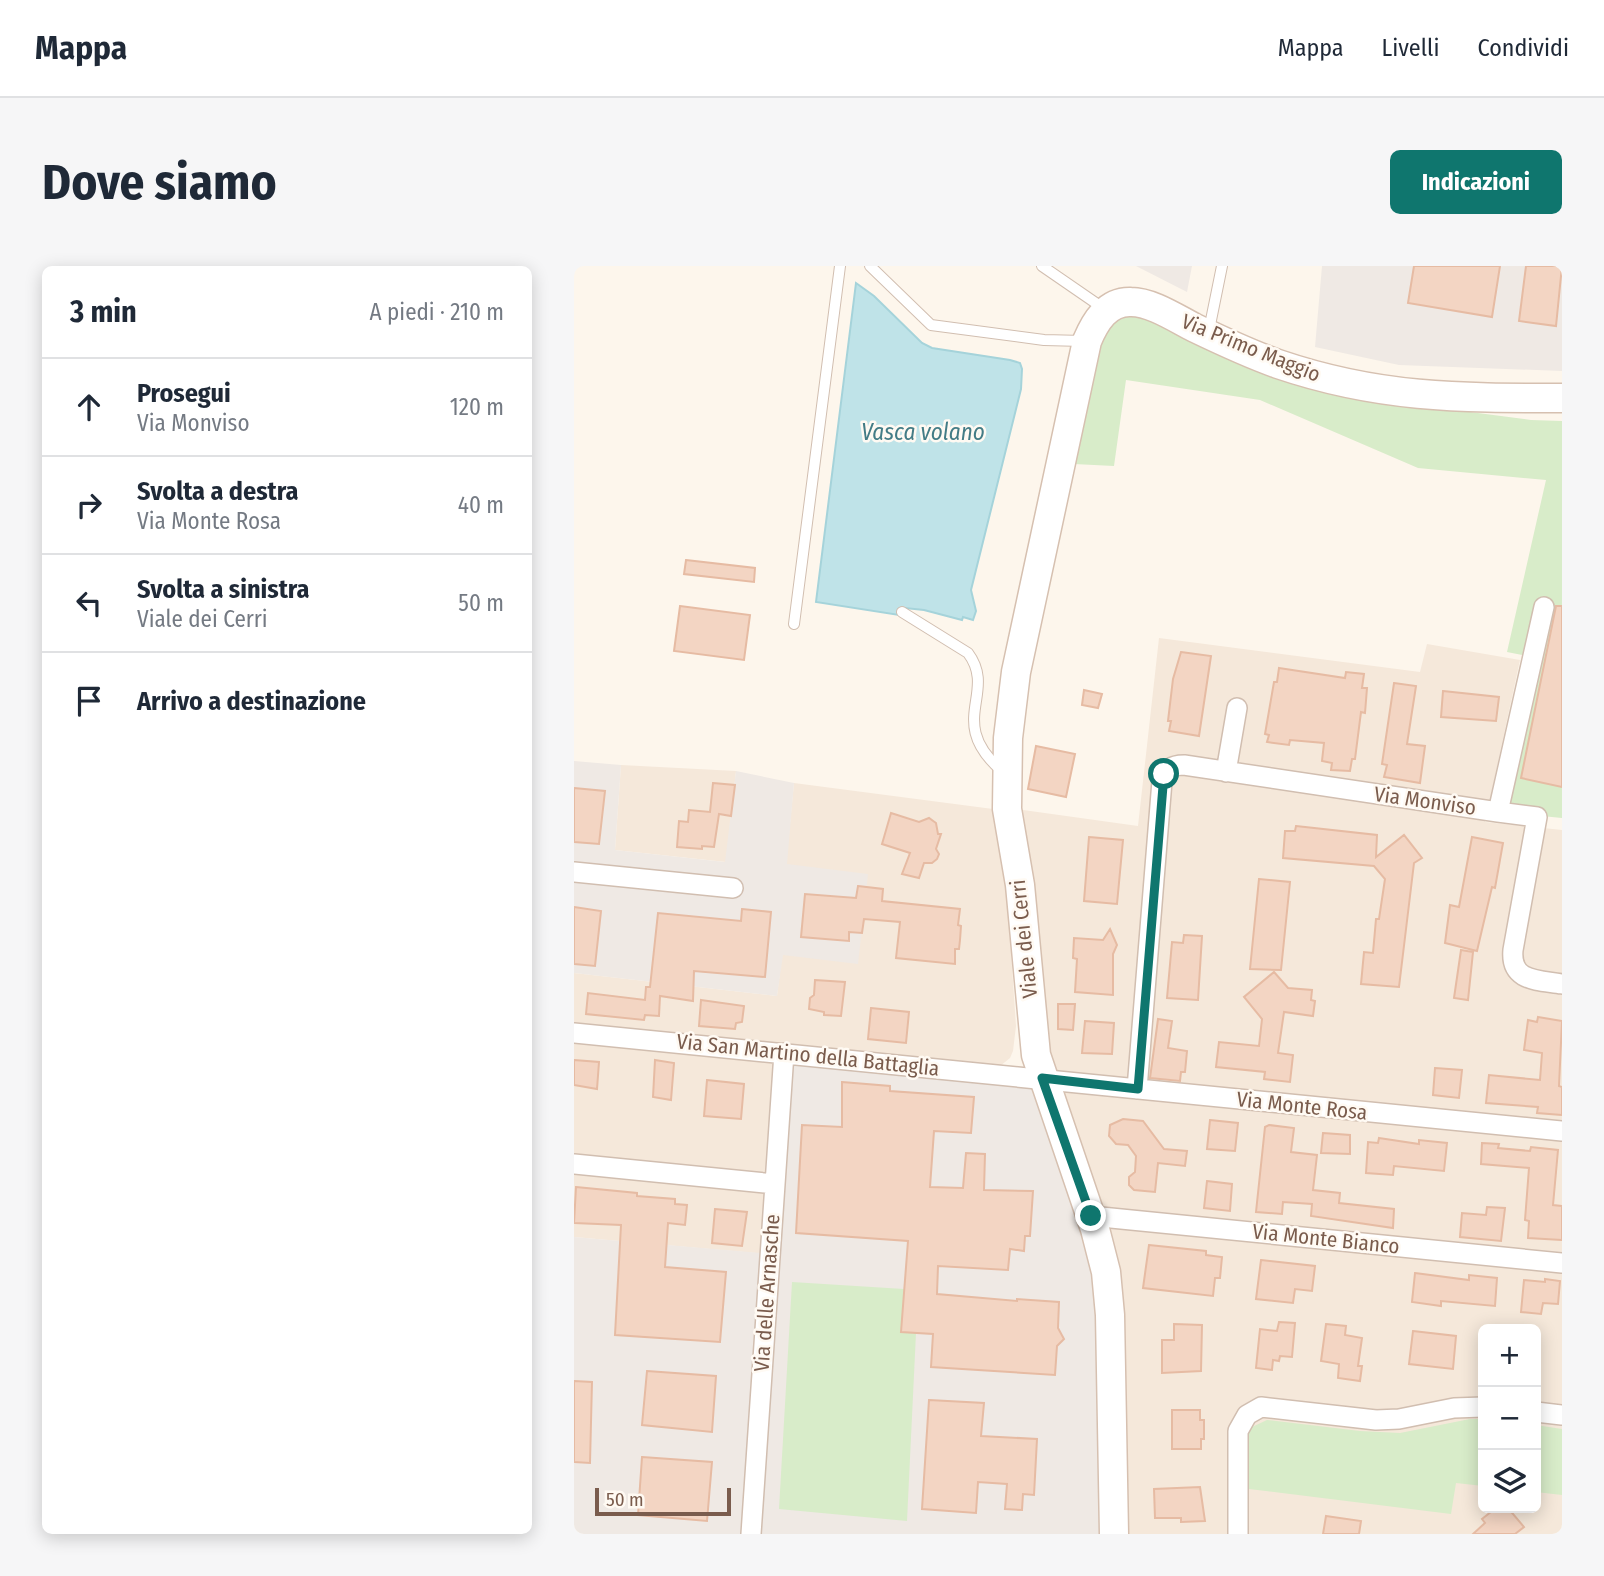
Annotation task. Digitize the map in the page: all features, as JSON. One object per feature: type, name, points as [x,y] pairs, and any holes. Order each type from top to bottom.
[{"type":"street","name":"Via Primo Maggio","points":[[1107,310],[1123,303],[1140,303],[1298,370],[1342,383],[1455,398],[1562,398]]},
{"type":"street","points":[[1087,341],[1093,327],[1107,310]]},
{"type":"street","name":"Viale dei Cerri","points":[[1087,341],[1016,671],[1008,738],[1007,809],[1020,885],[1034,1045],[1042,1078],[1091,1216],[1109,1293],[1114,1534]]},
{"type":"street","name":"Via Monviso","points":[[1138,1089],[1162,781],[1168,769],[1175,765],[1498,812],[1544,607]]},
{"type":"street","points":[[1226,772],[1237,708]]},
{"type":"street","points":[[1498,812],[1537,817],[1512,960],[1515,968],[1529,978],[1562,984]]},
{"type":"street","points":[[574,872],[733,888]]},
{"type":"street","name":"Via San Martino della Battaglia","points":[[574,1032],[1042,1078]]},
{"type":"street","name":"Via delle Arnasche","points":[[751,1534],[784,1053]]},
{"type":"street","name":"Via Monte Rosa","points":[[1042,1078],[1562,1131]]},
{"type":"street","points":[[574,1164],[775,1184]]},
{"type":"street","name":"Via Monte Bianco","points":[[1091,1216],[1562,1263]]},
{"type":"street","points":[[1238,1534],[1238,1431],[1247,1415],[1261,1408],[1376,1420],[1399,1419],[1454,1408],[1478,1407]]},
{"type":"street","points":[[1541,1413],[1562,1415]]},
{"type":"lane","points":[[794,624],[841,266]]},
{"type":"lane","points":[[870,266],[931,325],[1044,340],[1087,341]]},
{"type":"lane","points":[[1208,334],[1222,266]]},
{"type":"lane","points":[[1047,267],[1107,310]]},
{"type":"lane","points":[[902,612],[968,653],[974,660],[978,677],[973,728],[978,743],[990,760],[1007,775]]},
{"type":"shaded area","points":[[1136,266],[1192,266],[1187,292]]},
{"type":"shaded area","points":[[1322,266],[1562,266],[1562,371],[1399,365],[1315,347]]},
{"type":"shaded area","points":[[1159,638],[1420,672],[1427,644],[1520,660],[1485,822],[1562,830],[1562,1534],[1117,1534],[1049,1084],[1016,809],[1138,826]]},
{"type":"shaded area","points":[[574,761],[621,765],[615,850],[725,862],[736,771],[794,783],[787,864],[868,874],[858,964],[783,955],[777,996],[574,973]]},
{"type":"shaded area","points":[[621,765],[736,771],[726,862],[615,850]]},
{"type":"shaded area","points":[[794,783],[993,809],[1002,840],[1011,952],[1016,1026],[1010,1058],[767,1254],[574,1237],[574,973],[777,996]]},
{"type":"shaded area","points":[[786,1056],[1040,1081],[1097,1250],[1111,1534],[574,1534],[574,1237],[774,1254]]},
{"type":"green space","points":[[1138,314],[1370,399],[1531,420],[1562,421],[1562,818],[1491,811],[1527,656],[1507,652],[1546,480],[1418,468],[1260,400],[1126,380],[1114,466],[1074,464],[1102,332],[1117,320]]},
{"type":"green space","points":[[792,1282],[904,1289],[901,1332],[916,1333],[907,1521],[779,1509]]},
{"type":"green space","points":[[1478,1419],[1478,1485],[1456,1483],[1451,1514],[1249,1489],[1248,1432],[1267,1420],[1400,1433]]},
{"type":"green space","points":[[1541,1426],[1562,1429],[1562,1495],[1541,1493]]},
{"type":"water","name":"Vasca volano","points":[[856,283],[874,296],[922,343],[932,348],[1020,363],[1021,389],[971,590],[976,611],[973,620],[963,617],[962,620],[924,610],[905,608],[899,615],[816,602]]},
{"type":"building","points":[[1414,266],[1500,266],[1492,317],[1408,303]]},
{"type":"building","points":[[1526,266],[1562,266],[1556,326],[1519,321]]},
{"type":"building","points":[[686,560],[755,568],[754,582],[684,574]]},
{"type":"building","points":[[680,606],[750,615],[744,660],[674,651]]},
{"type":"building","points":[[1556,606],[1562,606],[1562,787],[1521,778]]},
{"type":"building","points":[[1181,652],[1211,656],[1199,736],[1169,731],[1173,679]]},
{"type":"building","points":[[1279,668],[1345,678],[1346,672],[1364,674],[1362,688],[1367,688],[1365,713],[1361,712],[1355,759],[1352,759],[1350,771],[1331,770],[1332,763],[1322,761],[1324,743],[1290,740],[1289,745],[1267,742],[1269,735],[1265,734]]},
{"type":"building","points":[[1394,683],[1416,686],[1407,744],[1425,746],[1420,783],[1384,777],[1387,765],[1382,764]]},
{"type":"building","points":[[1084,690],[1102,694],[1098,708],[1082,705]]},
{"type":"building","points":[[1443,691],[1499,697],[1496,721],[1441,717]]},
{"type":"building","points":[[1036,746],[1075,754],[1066,797],[1028,789]]},
{"type":"building","points":[[713,783],[735,785],[731,816],[719,814],[714,847],[677,847],[679,821],[688,822],[689,810],[710,812]]},
{"type":"building","points":[[574,788],[605,791],[599,844],[574,842]]},
{"type":"building","points":[[891,813],[919,822],[929,818],[936,823],[938,834],[941,834],[936,849],[939,854],[937,859],[932,863],[924,863],[919,878],[902,874],[910,853],[882,844]]},
{"type":"building","points":[[1296,826],[1377,835],[1376,857],[1404,835],[1422,858],[1414,863],[1399,987],[1361,984],[1364,952],[1373,953],[1376,919],[1379,919],[1385,879],[1374,866],[1283,858],[1285,831],[1295,831]]},
{"type":"building","points":[[1089,837],[1123,840],[1117,904],[1084,901]]},
{"type":"building","points":[[1472,837],[1503,843],[1495,888],[1492,887],[1477,951],[1445,943],[1450,905],[1459,907]]},
{"type":"building","points":[[1259,879],[1290,882],[1281,970],[1250,969]]},
{"type":"building","points":[[858,886],[883,889],[882,901],[960,909],[960,940],[959,949],[955,949],[955,964],[896,958],[900,922],[864,919],[862,933],[849,932],[849,941],[801,937],[805,894],[856,898]]},
{"type":"building","points":[[574,907],[601,911],[595,966],[574,964]]},
{"type":"building","points":[[742,909],[771,912],[765,977],[694,971],[693,1001],[660,996],[659,1016],[645,1015],[644,1020],[586,1014],[588,993],[645,1000],[646,987],[650,987],[658,913],[741,921]]},
{"type":"building","points":[[1110,929],[1117,945],[1113,954],[1113,995],[1075,992],[1077,959],[1073,958],[1074,938],[1103,940]]},
{"type":"building","points":[[1184,935],[1202,936],[1198,1000],[1167,998],[1172,942],[1183,943]]},
{"type":"building","points":[[1461,950],[1473,952],[1468,1000],[1454,998]]},
{"type":"building","points":[[1274,972],[1288,988],[1312,990],[1311,1000],[1315,1001],[1313,1016],[1284,1012],[1278,1053],[1293,1055],[1290,1082],[1264,1079],[1265,1072],[1216,1067],[1219,1042],[1259,1046],[1262,1019],[1244,997]]},
{"type":"building","points":[[815,980],[845,982],[841,1016],[824,1015],[824,1012],[809,1009]]},
{"type":"building","points":[[701,1000],[744,1006],[742,1022],[736,1023],[735,1029],[699,1026]]},
{"type":"building","points":[[1058,1004],[1075,1004],[1073,1030],[1058,1029]]},
{"type":"building","points":[[871,1008],[909,1012],[906,1043],[868,1039]]},
{"type":"building","points":[[1538,1017],[1562,1021],[1559,1086],[1562,1087],[1562,1115],[1537,1113],[1538,1107],[1486,1103],[1489,1075],[1540,1080],[1542,1053],[1524,1050],[1528,1020],[1537,1022]]},
{"type":"building","points":[[1158,1019],[1172,1021],[1168,1048],[1187,1051],[1185,1072],[1181,1072],[1180,1081],[1150,1078]]},
{"type":"building","points":[[1085,1021],[1114,1023],[1112,1054],[1082,1053]]},
{"type":"building","points":[[574,1060],[599,1062],[597,1089],[574,1085]]},
{"type":"building","points":[[655,1060],[674,1063],[671,1100],[653,1097]]},
{"type":"building","points":[[1435,1068],[1462,1070],[1459,1098],[1433,1095]]},
{"type":"building","points":[[707,1080],[744,1084],[741,1119],[704,1116]]},
{"type":"building","points":[[842,1082],[890,1086],[890,1091],[974,1097],[971,1133],[934,1131],[930,1187],[963,1188],[966,1153],[985,1154],[984,1190],[1033,1191],[1030,1236],[1025,1236],[1024,1251],[1010,1249],[1008,1270],[938,1266],[937,1294],[1059,1302],[1058,1328],[1064,1339],[1057,1346],[1055,1375],[931,1367],[933,1334],[901,1332],[908,1241],[796,1233],[802,1125],[842,1127]]},
{"type":"building","points":[[1123,1119],[1143,1121],[1164,1149],[1187,1151],[1185,1166],[1158,1163],[1155,1192],[1134,1190],[1129,1185],[1129,1177],[1135,1172],[1136,1156],[1128,1145],[1116,1144],[1109,1136],[1110,1125]]},
{"type":"building","points":[[1210,1120],[1238,1123],[1235,1151],[1207,1149]]},
{"type":"building","points":[[1269,1125],[1294,1128],[1291,1152],[1317,1155],[1313,1190],[1340,1193],[1339,1203],[1394,1209],[1393,1228],[1311,1216],[1312,1204],[1283,1202],[1282,1214],[1256,1212],[1265,1127]]},
{"type":"building","points":[[1323,1133],[1350,1135],[1350,1154],[1321,1153]]},
{"type":"building","points":[[1379,1138],[1419,1144],[1419,1140],[1447,1143],[1444,1171],[1394,1166],[1393,1175],[1366,1173],[1368,1142],[1378,1143]]},
{"type":"building","points":[[1482,1143],[1499,1144],[1498,1148],[1530,1151],[1531,1147],[1558,1150],[1553,1205],[1562,1206],[1562,1240],[1528,1238],[1529,1221],[1525,1220],[1529,1168],[1481,1164]]},
{"type":"building","points":[[1207,1181],[1232,1184],[1230,1211],[1204,1208]]},
{"type":"building","points":[[576,1187],[675,1199],[675,1204],[687,1205],[685,1225],[668,1223],[665,1267],[726,1272],[720,1342],[615,1335],[621,1225],[574,1223]]},
{"type":"building","points":[[1487,1207],[1505,1208],[1501,1241],[1460,1237],[1462,1213],[1486,1215]]},
{"type":"building","points":[[715,1209],[747,1212],[742,1246],[712,1243]]},
{"type":"building","points":[[1149,1245],[1206,1251],[1206,1255],[1222,1257],[1220,1278],[1215,1278],[1213,1296],[1143,1288]]},
{"type":"building","points":[[1261,1260],[1315,1266],[1312,1291],[1295,1289],[1293,1303],[1256,1299]]},
{"type":"building","points":[[1415,1273],[1469,1280],[1469,1275],[1497,1278],[1495,1306],[1441,1301],[1441,1306],[1412,1302]]},
{"type":"building","points":[[1545,1279],[1560,1281],[1558,1304],[1543,1303],[1541,1314],[1521,1312],[1524,1280],[1545,1282]]},
{"type":"building","points":[[1279,1322],[1295,1323],[1292,1357],[1280,1356],[1279,1361],[1273,1360],[1272,1370],[1256,1368],[1260,1329],[1277,1331]]},
{"type":"building","points":[[1174,1324],[1202,1325],[1201,1371],[1162,1373],[1162,1340],[1174,1340]]},
{"type":"building","points":[[1326,1324],[1346,1326],[1345,1335],[1362,1338],[1358,1366],[1362,1366],[1360,1381],[1338,1378],[1339,1364],[1321,1361]]},
{"type":"building","points":[[1413,1331],[1456,1336],[1453,1369],[1409,1364]]},
{"type":"building","points":[[647,1371],[716,1376],[712,1432],[642,1425]]},
{"type":"building","points":[[574,1381],[592,1382],[590,1463],[574,1462]]},
{"type":"building","points":[[929,1400],[984,1403],[981,1436],[1037,1439],[1034,1495],[1023,1494],[1022,1510],[1005,1509],[1007,1484],[978,1482],[976,1513],[922,1509]]},
{"type":"building","points":[[1172,1410],[1200,1410],[1200,1420],[1204,1420],[1201,1449],[1172,1449]]},
{"type":"building","points":[[642,1457],[712,1462],[707,1521],[638,1515]]},
{"type":"building","points":[[1200,1487],[1205,1521],[1181,1522],[1181,1518],[1155,1518],[1154,1489]]},
{"type":"building","points":[[1490,1513],[1512,1513],[1524,1527],[1515,1534],[1473,1534],[1485,1523],[1482,1519]]},
{"type":"building","points":[[1326,1516],[1361,1521],[1359,1534],[1323,1534]]},
{"type":"route","points":[[1091,1216],[1042,1078],[1138,1089],[1164,774]]}]
